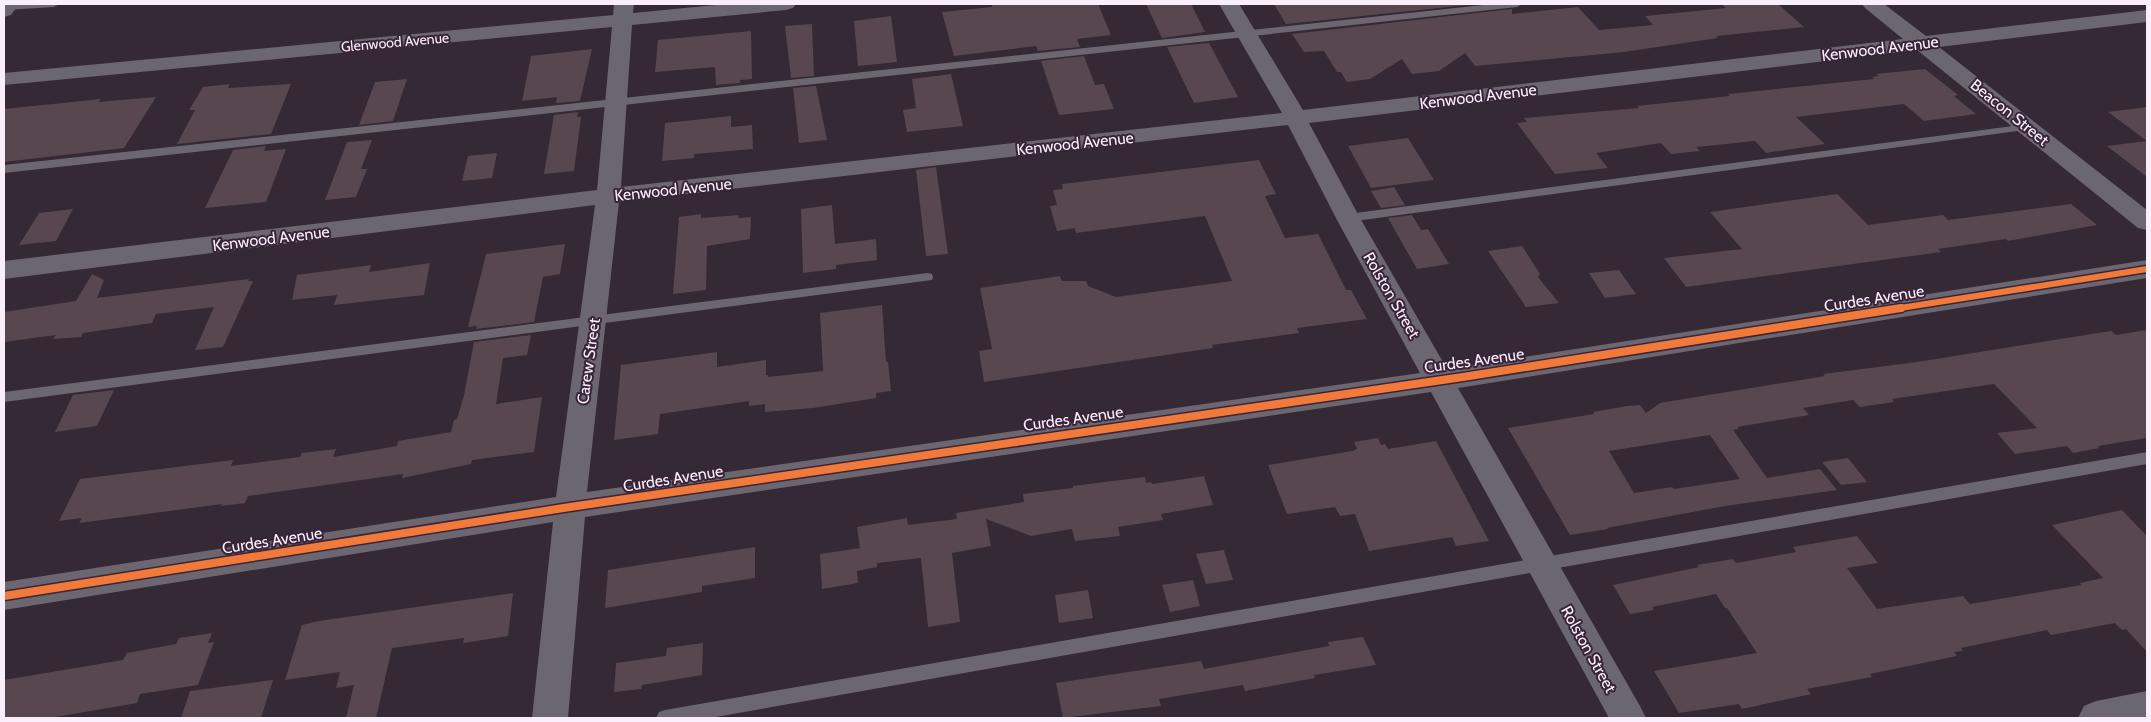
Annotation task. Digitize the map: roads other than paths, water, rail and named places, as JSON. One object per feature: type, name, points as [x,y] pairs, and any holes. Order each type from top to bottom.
[{"type":"street","name":"Glenwood Avenue","points":[[4,79],[623,12],[786,4]]},
{"type":"street","name":"Rolston Street","points":[[1229,4],[1296,118],[1348,218],[1440,379],[1453,406],[1628,718]]},
{"type":"street","name":"Beacon Street","points":[[1872,4],[2147,222]]},
{"type":"street","name":"Carew Street","points":[[550,718],[570,507],[608,196],[623,12]]},
{"type":"street","name":"Kenwood Avenue","points":[[4,270],[608,196],[1296,118],[2147,16]]},
{"type":"street","name":"Curdes Avenue","points":[[4,596],[570,507],[1440,379],[2147,269]]},
{"type":"street","points":[[2096,718],[2147,707]]},
{"type":"lane","points":[[6,8],[54,4]]},
{"type":"lane","points":[[4,169],[1517,4]]},
{"type":"lane","points":[[1348,218],[2028,127]]},
{"type":"lane","points":[[4,397],[927,277]]},
{"type":"lane","points":[[665,718],[2147,458]]}]
